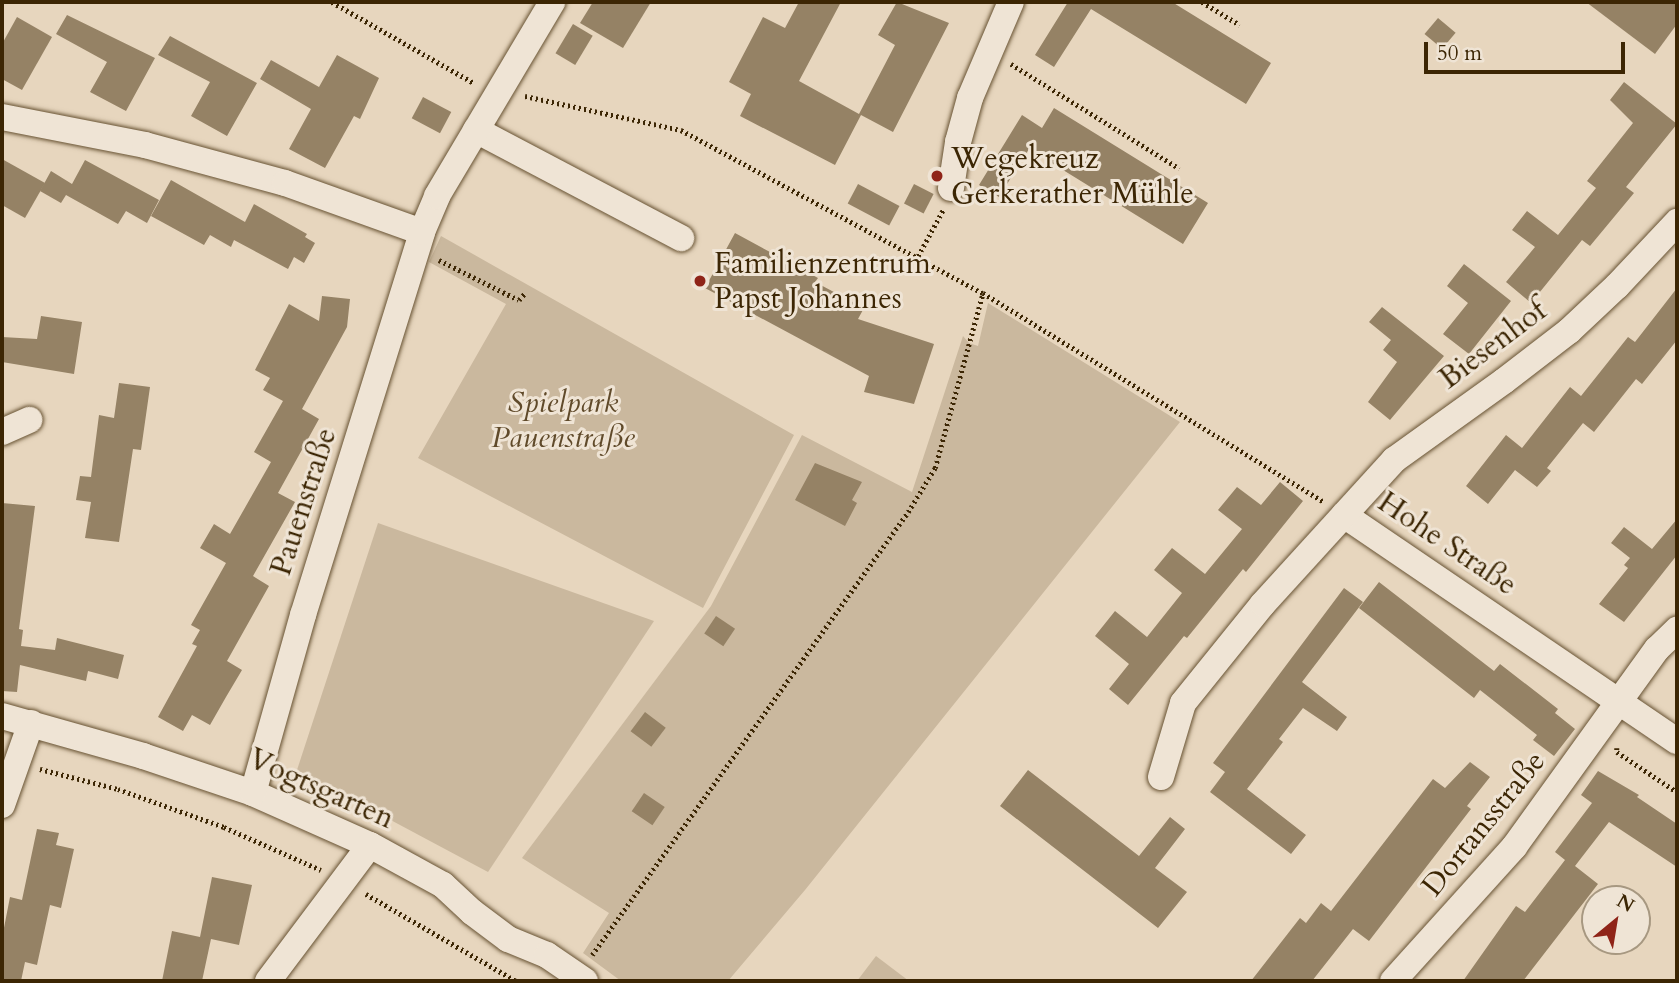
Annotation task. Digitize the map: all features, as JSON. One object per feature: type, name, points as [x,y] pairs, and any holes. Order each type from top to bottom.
[{"type":"street","name":"Pauenstraße","points":[[253,793],[303,615],[420,240],[437,196],[552,2]]},
{"type":"street","points":[[951,188],[958,142],[970,98],[990,50],[1000,9]]},
{"type":"street","points":[[2,117],[145,145],[285,183],[420,240]]},
{"type":"street","points":[[476,130],[681,238]]},
{"type":"street","name":"Biesenhof","points":[[1344,515],[1394,460],[1569,331],[1617,286],[1677,222]]},
{"type":"street","points":[[2,432],[29,420]]},
{"type":"street","name":"Hohe Straße","points":[[1161,777],[1183,703],[1263,604],[1344,515],[1615,708],[1677,741]]},
{"type":"street","points":[[1615,708],[1657,649],[1677,630]]},
{"type":"street","name":"Dortansstraße","points":[[1393,981],[1514,847],[1615,708]]},
{"type":"street","name":"Vogtsgarten","points":[[2,716],[253,793],[370,845],[443,885],[472,912],[508,939],[547,955],[583,980]]},
{"type":"street","points":[[2,805],[31,723]]},
{"type":"street","points":[[268,981],[370,845]]},
{"type":"path","points":[[332,2],[498,94],[681,130],[983,293],[1344,515]]},
{"type":"path","points":[[1202,2],[1240,25]]},
{"type":"path","points":[[990,50],[1179,168]]},
{"type":"path","points":[[918,256],[948,201],[951,188]]},
{"type":"path","points":[[420,240],[519,300],[524,294]]},
{"type":"path","points":[[583,980],[591,958],[908,512],[935,468],[983,293]]},
{"type":"path","points":[[1615,708],[1618,752],[1677,792]]},
{"type":"path","points":[[17,764],[118,789],[213,823],[343,881],[464,948],[516,981]]},
{"type":"green space","name":"Spielpark Pauenstraße","points":[[441,236],[794,435],[703,608],[418,458],[506,304],[429,262]]},
{"type":"green space","points":[[988,303],[1180,422],[805,890],[728,981],[621,981],[583,953],[609,913],[522,858],[711,606],[802,435],[912,492],[963,336],[969,343],[978,346]]},
{"type":"green space","points":[[378,523],[654,621],[488,872],[297,770]]},
{"type":"green space","points":[[876,956],[909,981],[857,981]]},
{"type":"building","points":[[593,2],[651,2],[623,48],[580,23]]},
{"type":"building","points":[[799,2],[841,2],[799,81],[859,114],[895,45],[878,35],[897,2],[949,23],[893,132],[861,115],[835,165],[740,116],[751,94],[729,82],[763,17],[785,28]]},
{"type":"building","points":[[1068,2],[1172,2],[1271,63],[1246,104],[1091,9],[1054,67],[1035,55]]},
{"type":"building","points":[[1586,2],[1677,2],[1677,24],[1655,54]]},
{"type":"building","points":[[67,15],[155,58],[126,111],[90,92],[107,62],[56,34]]},
{"type":"building","points":[[17,17],[52,37],[22,90],[2,79],[2,44]]},
{"type":"building","points":[[1438,18],[1456,33],[1442,49],[1425,34]]},
{"type":"building","points":[[573,24],[593,36],[575,65],[555,53]]},
{"type":"building","points":[[170,36],[257,83],[227,136],[191,116],[210,82],[158,55]]},
{"type":"building","points":[[337,55],[379,78],[360,119],[354,116],[325,168],[289,149],[311,109],[260,79],[271,60],[319,87]]},
{"type":"building","points":[[1624,82],[1677,124],[1626,187],[1634,193],[1590,246],[1582,240],[1531,303],[1506,282],[1535,247],[1512,230],[1527,211],[1558,235],[1596,188],[1587,181],[1633,123],[1610,100]]},
{"type":"building","points":[[423,97],[451,112],[440,133],[412,118]]},
{"type":"building","points":[[1054,108],[1208,203],[1183,244],[1029,149],[999,197],[979,185],[1022,115],[1042,128]]},
{"type":"building","points":[[2,159],[45,183],[25,218],[2,205]]},
{"type":"building","points":[[85,160],[159,200],[147,223],[126,211],[118,224],[66,195],[61,203],[40,191],[51,171],[72,184]]},
{"type":"building","points":[[171,180],[245,222],[254,204],[307,234],[305,237],[315,243],[304,263],[294,257],[288,269],[234,240],[231,247],[210,235],[204,245],[151,216]]},
{"type":"building","points":[[858,184],[899,206],[889,225],[848,203]]},
{"type":"building","points":[[914,184],[934,194],[924,214],[904,204]]},
{"type":"building","points":[[735,233],[818,278],[815,282],[864,308],[858,319],[934,344],[914,404],[864,392],[869,376],[705,288]]},
{"type":"building","points":[[1464,264],[1511,301],[1469,354],[1443,334],[1468,303],[1447,286]]},
{"type":"building","points":[[1677,288],[1677,340],[1642,384],[1636,379],[1594,432],[1583,423],[1547,468],[1551,471],[1537,487],[1515,470],[1488,504],[1466,486],[1506,435],[1522,448],[1570,387],[1581,396],[1628,337],[1635,342]]},
{"type":"building","points":[[322,296],[350,299],[347,327],[302,409],[319,419],[278,493],[295,502],[253,576],[269,586],[227,661],[242,670],[210,725],[192,715],[183,731],[158,717],[197,646],[192,644],[200,630],[191,625],[226,563],[200,548],[214,524],[230,534],[271,462],[254,452],[283,401],[263,390],[270,378],[255,370],[289,304],[319,321]]},
{"type":"building","points":[[1382,307],[1444,356],[1390,420],[1368,402],[1397,362],[1383,350],[1391,340],[1369,322]]},
{"type":"building","points":[[41,316],[82,322],[74,374],[2,362],[2,337],[37,339]]},
{"type":"building","points":[[119,383],[150,387],[141,450],[133,449],[119,542],[85,538],[91,502],[76,500],[80,476],[91,477],[99,415],[114,418]]},
{"type":"building","points":[[815,463],[862,482],[852,500],[857,503],[845,526],[795,500]]},
{"type":"building","points":[[1280,482],[1303,501],[1246,572],[1243,569],[1128,705],[1109,689],[1129,664],[1095,636],[1115,611],[1147,637],[1182,593],[1154,570],[1172,548],[1205,574],[1242,529],[1218,510],[1237,487],[1261,505]]},
{"type":"building","points":[[2,503],[35,506],[19,629],[23,630],[21,646],[55,650],[57,638],[124,655],[118,679],[88,671],[86,681],[20,665],[17,692],[2,691]]},
{"type":"building","points":[[1677,519],[1677,555],[1624,622],[1599,604],[1628,568],[1624,565],[1630,558],[1611,543],[1624,527],[1652,549]]},
{"type":"building","points":[[1379,582],[1494,671],[1500,664],[1558,709],[1555,713],[1575,729],[1554,756],[1533,740],[1537,735],[1480,690],[1474,698],[1359,608]]},
{"type":"building","points":[[1344,588],[1363,602],[1302,682],[1347,717],[1337,731],[1303,708],[1279,739],[1283,742],[1247,789],[1306,835],[1291,854],[1210,792],[1225,772],[1213,763]]},
{"type":"building","points":[[716,616],[735,629],[723,646],[704,633]]},
{"type":"building","points":[[645,712],[666,728],[651,747],[631,731]]},
{"type":"building","points":[[1470,762],[1490,777],[1467,806],[1471,809],[1369,941],[1353,929],[1312,981],[1251,981],[1300,918],[1306,923],[1321,903],[1331,911],[1433,779],[1445,788]]},
{"type":"building","points":[[1028,770],[1139,856],[1170,817],[1185,829],[1155,868],[1187,892],[1158,928],[1000,806]]},
{"type":"building","points":[[1598,771],[1639,795],[1637,797],[1677,824],[1677,867],[1609,822],[1575,866],[1598,884],[1581,885],[1581,906],[1523,981],[1463,981],[1516,906],[1525,912],[1565,860],[1555,852],[1592,803],[1581,795]]},
{"type":"building","points":[[644,793],[665,807],[652,825],[632,811]]},
{"type":"building","points":[[37,829],[59,833],[56,845],[74,849],[61,908],[50,905],[37,965],[25,962],[21,981],[2,981],[2,938],[10,897],[22,900]]},
{"type":"building","points":[[212,877],[252,885],[239,945],[211,939],[202,981],[162,981],[172,931],[200,937]]},
{"type":"place","name":"Wegekreuz Gerkerather Mühle","points":[[937,176]]},
{"type":"place","name":"Familienzentrum Papst Johannes","points":[[700,281]]}]
